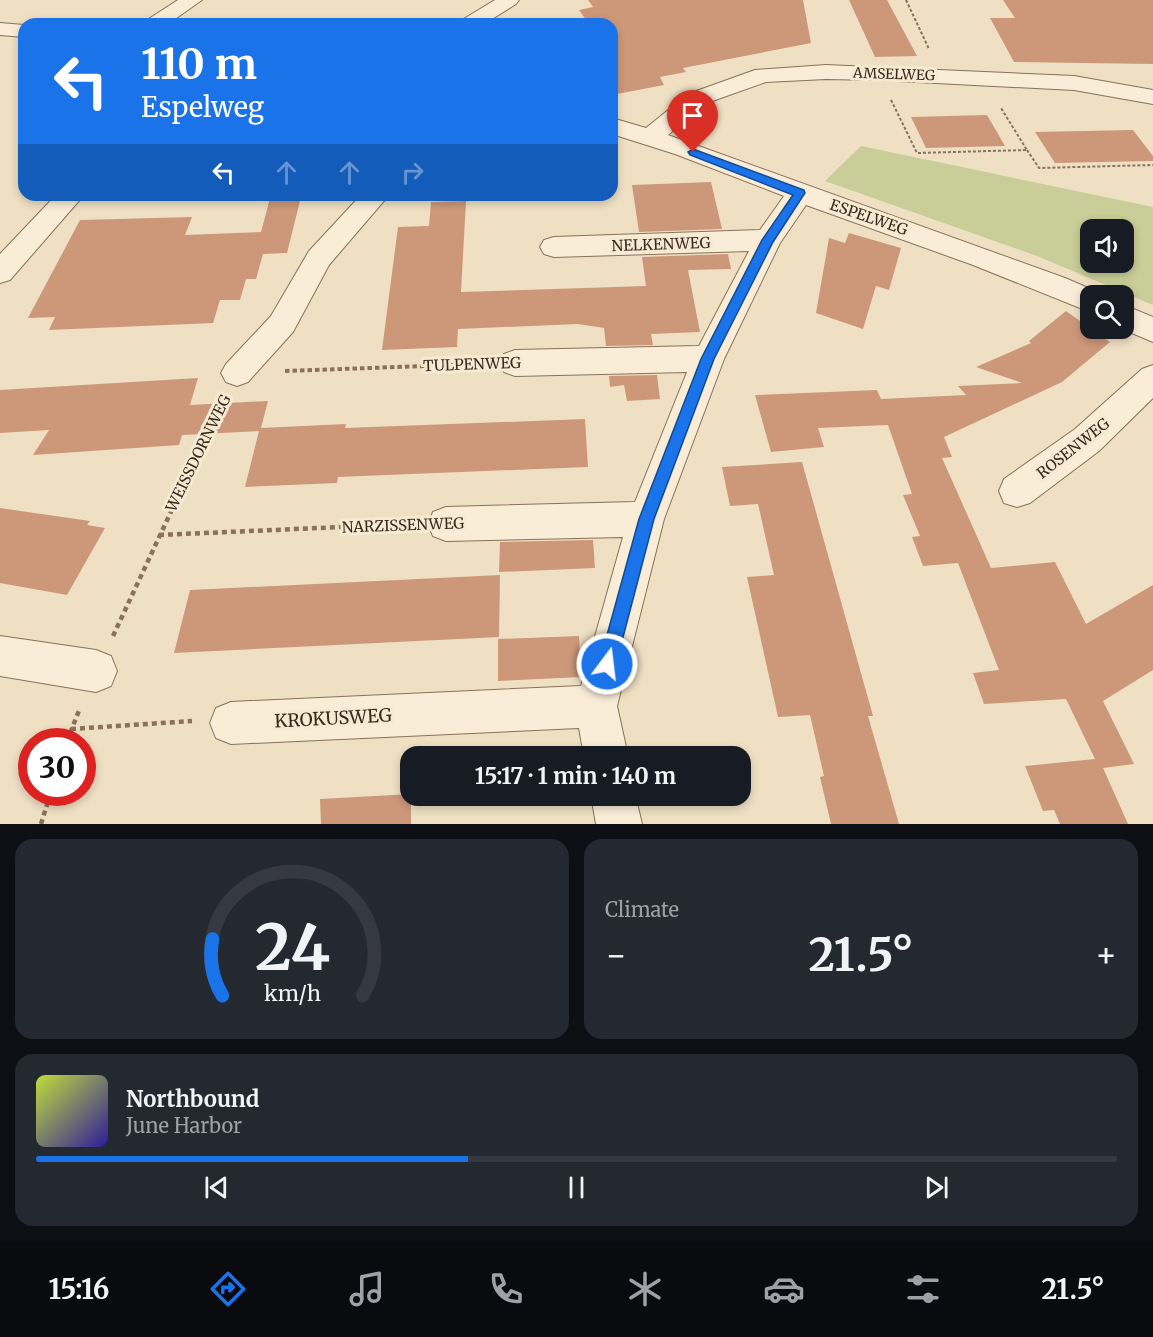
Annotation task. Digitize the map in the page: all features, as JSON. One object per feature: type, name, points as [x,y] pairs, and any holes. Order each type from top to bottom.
[{"type":"street","points":[[164,18],[192,0]]},
{"type":"street","points":[[479,18],[509,0]]},
{"type":"street","points":[[0,29],[18,30]]},
{"type":"street","name":"AMSELWEG","points":[[651,136],[696,99],[763,75],[826,72],[878,73],[1074,83],[1153,97]]},
{"type":"street","name":"ESPELWEG","points":[[618,128],[651,136],[800,193],[1041,278],[1080,296]]},
{"type":"street","points":[[604,746],[596,706],[646,519],[708,359],[768,240],[800,193]]},
{"type":"street","points":[[0,272],[65,201]]},
{"type":"street","points":[[237,373],[282,324],[319,258],[371,201]]},
{"type":"street","name":"NELKENWEG","points":[[554,248],[768,240]]},
{"type":"street","points":[[1134,321],[1153,330]]},
{"type":"street","name":"TULPENWEG","points":[[515,363],[708,359]]},
{"type":"street","name":"ROSENWEG","points":[[1017,491],[1087,440],[1153,378]]},
{"type":"street","name":"NARZISSENWEG","points":[[446,524],[646,519]]},
{"type":"street","points":[[0,656],[96,671]]},
{"type":"street","name":"KROKUSWEG","points":[[231,723],[596,706]]},
{"type":"street","points":[[615,806],[619,824]]},
{"type":"path","points":[[906,0],[942,76]]},
{"type":"path","points":[[878,73],[918,153],[1027,150]]},
{"type":"path","points":[[982,78],[1039,168],[1153,165]]},
{"type":"path","name":"TULPENWEG","points":[[237,373],[515,363]]},
{"type":"path","name":"WEISSDORNWEG","points":[[71,728],[159,535],[237,373]]},
{"type":"path","name":"NARZISSENWEG","points":[[159,535],[446,524]]},
{"type":"path","points":[[87,728],[213,720],[231,723]]},
{"type":"path","points":[[41,824],[47,806]]},
{"type":"green space","points":[[861,146],[1153,207],[1153,305],[1134,297],[1134,285],[1106,285],[1037,256],[825,181]]},
{"type":"building","points":[[588,0],[803,0],[811,43],[683,68],[686,72],[660,77],[664,85],[618,94],[618,18],[585,18],[579,10],[593,7]]},
{"type":"building","points":[[849,0],[887,0],[917,56],[875,57]]},
{"type":"building","points":[[1003,0],[1153,0],[1153,64],[1014,62],[990,18],[1015,18]]},
{"type":"building","points":[[987,115],[1005,146],[926,148],[911,117]]},
{"type":"building","points":[[1133,130],[1153,156],[1153,161],[1055,163],[1035,132]]},
{"type":"building","points":[[711,182],[722,229],[639,232],[632,185]]},
{"type":"building","points":[[269,201],[300,201],[287,253],[263,254],[256,279],[246,279],[240,300],[220,300],[213,323],[49,330],[55,317],[28,318],[80,220],[192,217],[185,235],[261,232]]},
{"type":"building","points":[[466,201],[461,292],[646,286],[642,257],[728,254],[731,269],[688,270],[700,332],[651,334],[653,345],[606,346],[604,328],[578,324],[458,329],[457,347],[382,350],[398,227],[429,226],[431,202]]},
{"type":"building","points":[[849,233],[901,248],[889,290],[876,286],[863,329],[816,313],[829,238],[845,243]]},
{"type":"building","points":[[1066,311],[1080,321],[1080,339],[1106,339],[1110,342],[1062,382],[944,437],[952,457],[942,458],[991,568],[1055,562],[1086,624],[1153,585],[1153,670],[1103,701],[1134,764],[1103,768],[1128,824],[1060,824],[1054,810],[1043,811],[1025,766],[1095,759],[1066,699],[984,704],[973,673],[999,670],[958,563],[923,566],[912,537],[920,536],[903,495],[912,494],[888,425],[818,428],[824,447],[771,452],[755,395],[877,390],[881,399],[966,395],[958,386],[1022,383],[976,367],[1031,343],[1029,341]]},
{"type":"building","points":[[657,375],[660,399],[627,401],[624,385],[610,387],[609,376]]},
{"type":"building","points":[[198,378],[190,405],[268,401],[261,428],[346,424],[345,428],[585,419],[588,467],[338,477],[337,483],[245,487],[259,431],[182,435],[179,445],[33,455],[49,430],[0,433],[0,390]]},
{"type":"building","points":[[802,462],[873,716],[868,716],[899,824],[831,824],[820,777],[824,776],[810,715],[778,717],[747,577],[774,575],[758,504],[730,506],[722,467]]},
{"type":"building","points":[[0,508],[90,521],[87,525],[105,528],[67,595],[0,583]]},
{"type":"building","points":[[593,540],[595,568],[499,572],[500,542]]},
{"type":"building","points":[[500,575],[499,637],[174,653],[190,590]]},
{"type":"building","points":[[579,636],[581,677],[498,681],[498,639]]},
{"type":"building","points":[[400,795],[400,806],[411,806],[411,824],[321,824],[320,799]]},
{"type":"route","points":[[607,664],[646,519],[708,359],[768,240],[800,193],[693,152]]}]
